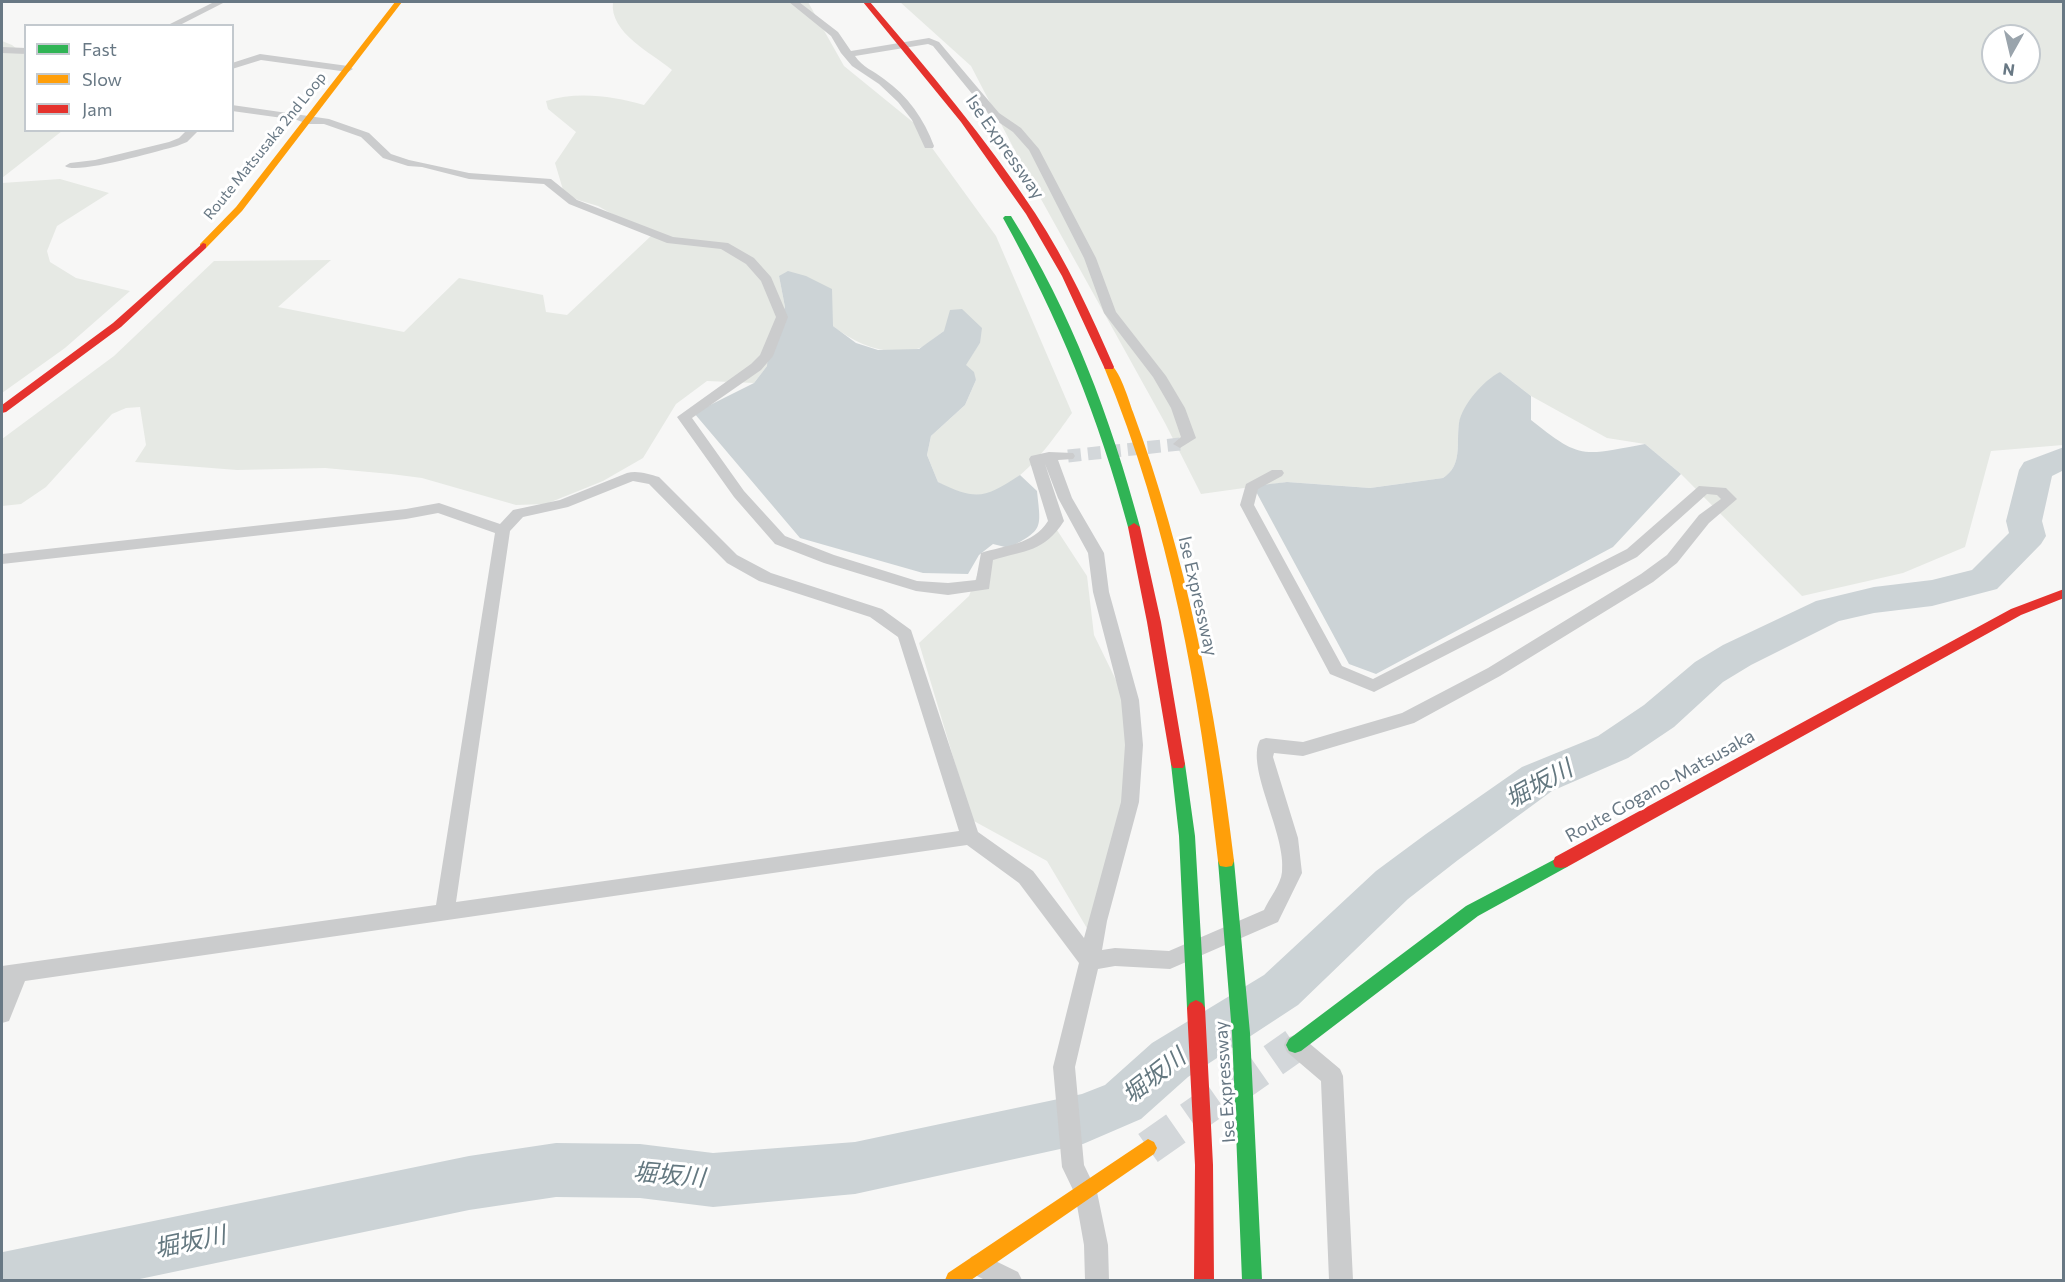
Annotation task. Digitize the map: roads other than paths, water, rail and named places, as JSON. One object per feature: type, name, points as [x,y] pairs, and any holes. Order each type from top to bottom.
[{"type":"main road","name":"Route Matsusaka 2nd Loop","points":[[2,411],[117,325],[193,257],[239,209],[398,2]]},
{"type":"main road","name":"Ise Expressway","points":[[866,2],[943,92],[1006,177],[1071,283],[1123,402],[1152,487],[1179,585],[1217,782],[1229,886],[1247,1131],[1252,1281]]},
{"type":"main road","points":[[874,35],[895,61]]},
{"type":"main road","name":"Ise Expressway","points":[[1002,208],[1046,286],[1074,348],[1124,488],[1147,587],[1183,793],[1192,898],[1204,1165],[1204,1281]]},
{"type":"main road","name":"Route Gogano-Matsusaka","points":[[1295,1045],[1472,911],[2016,612],[2064,593]]},
{"type":"main road","points":[[955,1281],[1148,1148]]},
{"type":"street","points":[[174,24],[220,2]]},
{"type":"street","points":[[794,2],[835,34],[844,51],[852,54],[929,42],[936,44],[994,115],[1017,130],[1035,149],[1090,258],[1110,313],[1159,376],[1178,408],[1189,438],[1179,444]]},
{"type":"street","points":[[2,50],[24,51]]},
{"type":"street","points":[[852,54],[855,64],[874,75],[911,110],[920,121],[929,146]]},
{"type":"street","points":[[234,65],[260,57],[348,69]]},
{"type":"street","points":[[234,108],[300,117],[308,121],[324,121],[356,130],[365,135],[387,156],[408,163],[422,164],[469,176],[547,181],[573,202],[671,240],[724,246],[750,261],[767,280],[782,317],[770,346],[756,368],[684,417],[739,494],[780,540],[829,559],[916,586],[948,589],[976,588],[982,585],[986,557],[1006,549],[1037,544],[1049,534],[1056,521],[1036,459],[1068,456]]},
{"type":"street","points":[[70,166],[95,163],[173,144],[183,140],[192,132]]},
{"type":"street","points":[[1049,456],[1065,498],[1096,553],[1101,592],[1130,700],[1134,745],[1130,802],[1097,921],[1090,961],[1064,1067],[1073,1167],[1086,1192],[1096,1245],[1096,1281]]},
{"type":"street","points":[[1090,961],[1115,957],[1170,960],[1271,916],[1292,873],[1289,838],[1264,757],[1266,745],[1303,749],[1348,737],[1408,718],[1459,691],[1647,578],[1672,559],[1704,519],[1730,499],[1721,491],[1704,489],[1632,553],[1374,686],[1336,670],[1247,505],[1251,487],[1277,473]]},
{"type":"street","points":[[445,912],[503,531],[518,513],[563,504],[632,476],[654,480],[732,559],[765,577],[876,613],[905,634],[970,837],[1026,877],[1090,961]]},
{"type":"street","points":[[2,559],[406,514],[439,508],[503,531]]},
{"type":"street","points":[[2,1014],[10,974],[970,837]]},
{"type":"street","points":[[1295,1045],[1332,1076],[1341,1281]]},
{"type":"street","points":[[979,1265],[1010,1281]]},
{"type":"waterway","name":"堀坂川","points":[[3,1280],[469,1183],[556,1170],[640,1171],[713,1180],[855,1168],[1083,1119],[1123,1102],[1170,1060],[1281,990],[1392,885],[1537,779],[1613,747],[1659,716],[1709,672],[1737,655],[1829,610],[1874,600],[1932,593],[1984,580],[2028,536],[2024,521],[2036,470],[2064,457]]},
{"type":"tunnel","points":[[1068,456],[1180,444]]},
{"type":"tunnel","points":[[1148,1148],[1295,1045]]}]
